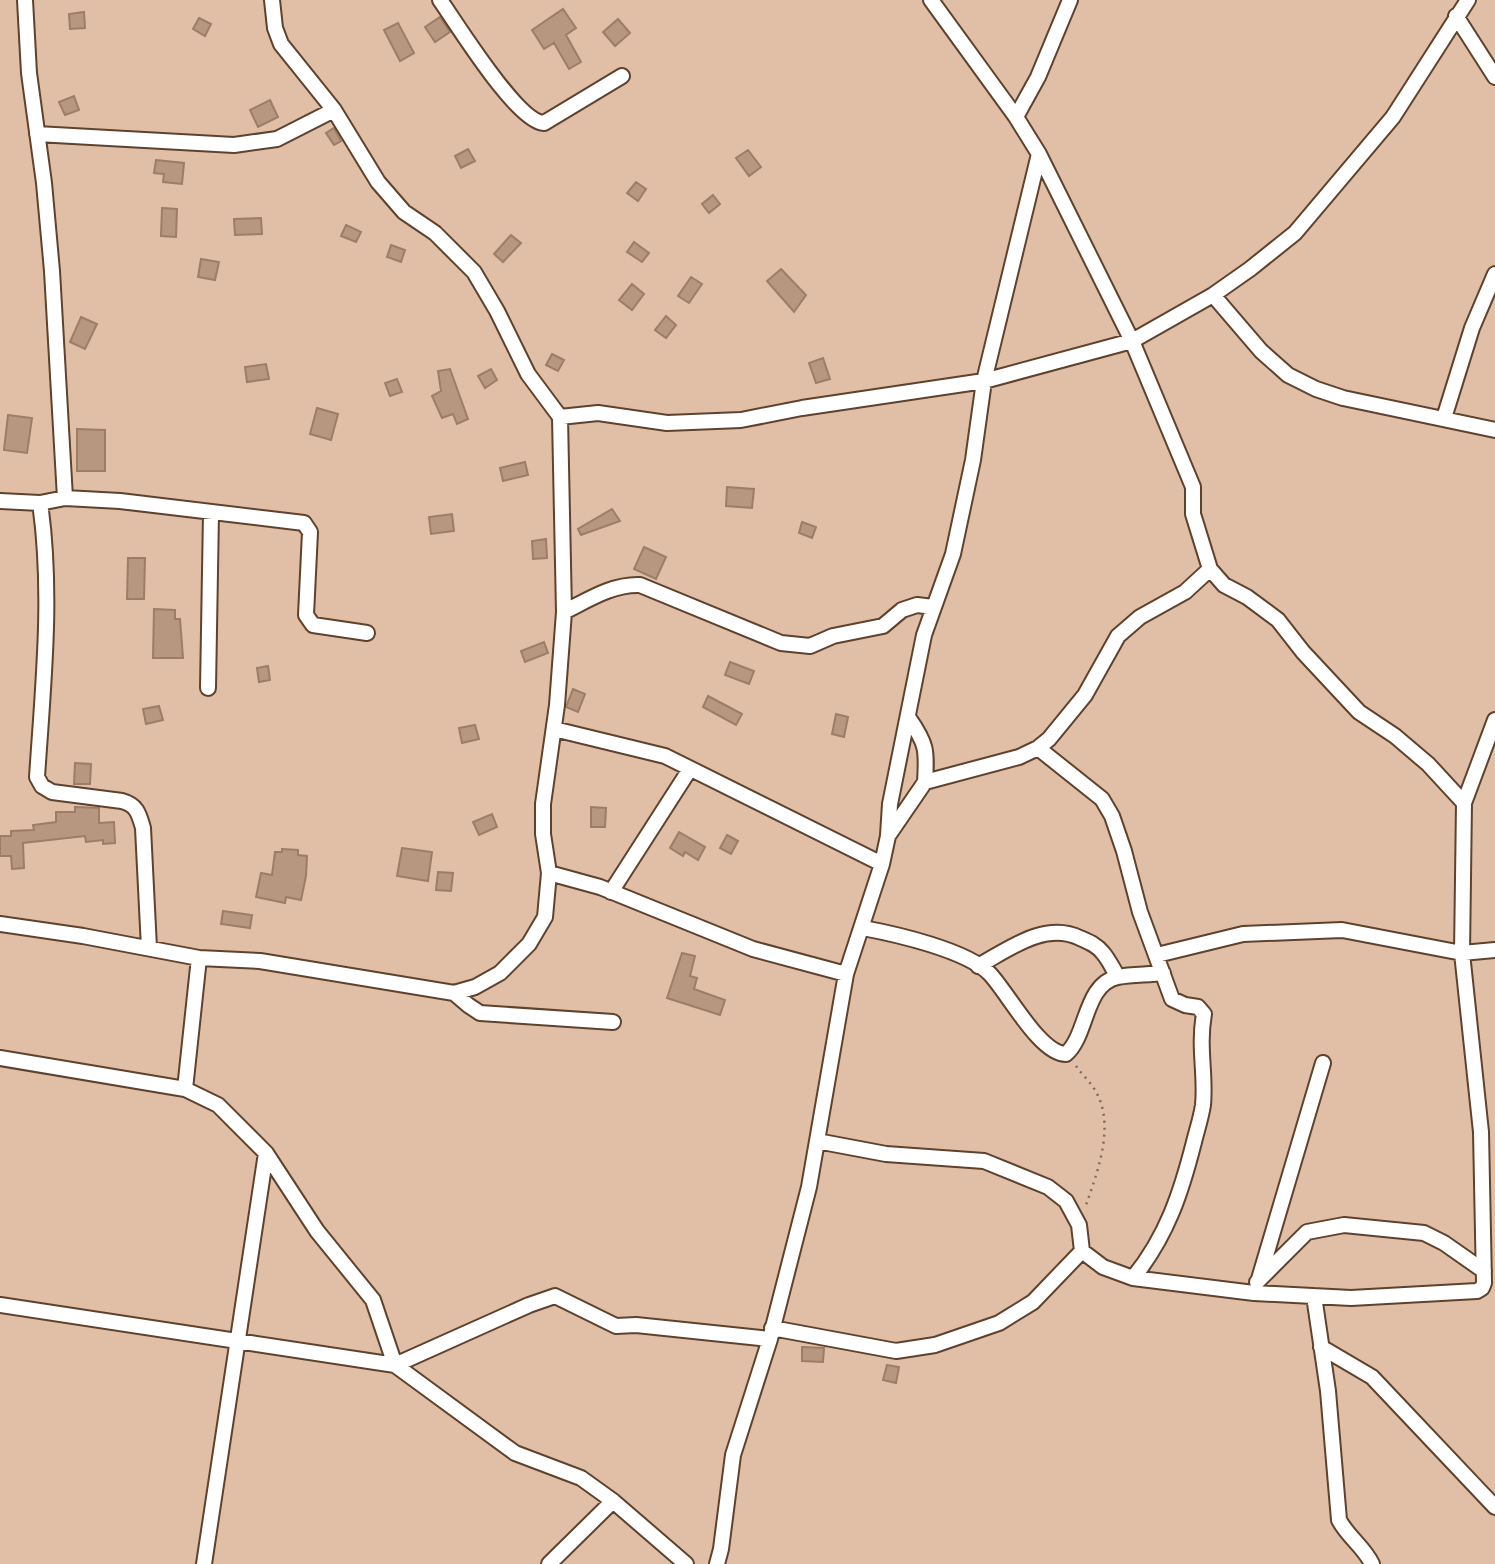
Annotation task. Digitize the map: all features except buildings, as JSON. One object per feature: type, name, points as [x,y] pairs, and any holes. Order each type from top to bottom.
[{"type":"street","points":[[25,0],[29,73],[44,183],[52,271],[65,498]]},
{"type":"street","points":[[0,924],[199,958],[260,961],[454,992],[475,987],[500,973],[529,944],[545,917],[549,873],[542,804],[554,729],[564,612],[561,417],[527,374],[497,311],[474,272],[435,233],[404,212],[378,182],[334,110],[281,44],[275,28],[272,0]]},
{"type":"street","points":[[440,0],[500,87],[538,123],[544,123],[622,76]]},
{"type":"street","points":[[931,0],[1016,117],[1039,154],[1132,341],[1193,487],[1193,514],[1210,569],[1224,585],[1247,597],[1278,620],[1303,652],[1359,712],[1395,736],[1428,764],[1464,803]]},
{"type":"street","points":[[1016,117],[1038,78],[1070,0]]},
{"type":"street","points":[[561,417],[598,412],[667,423],[741,420],[802,408],[984,381],[1132,341],[1213,295],[1250,270],[1296,233],[1392,117],[1468,0]]},
{"type":"street","points":[[1456,16],[1495,78]]},
{"type":"street","points":[[37,134],[234,145],[277,139],[334,110]]},
{"type":"street","points":[[717,1564],[733,1455],[794,1249],[817,1141],[846,974],[882,864],[888,836],[890,804],[924,635],[953,554],[973,460],[984,381],[1039,154]]},
{"type":"street","points":[[1444,418],[1472,328],[1495,274]]},
{"type":"street","points":[[1213,295],[1261,351],[1288,375],[1343,398],[1495,430]]},
{"type":"street","points":[[0,501],[40,503],[65,498],[120,501],[304,523],[310,532],[306,615],[309,621],[313,625],[367,633]]},
{"type":"street","points":[[40,503],[46,545],[47,592],[37,777],[42,786],[52,792],[122,801],[132,804],[139,813],[143,828],[149,948]]},
{"type":"street","points":[[208,688],[211,513]]},
{"type":"street","points":[[925,782],[1019,757],[1038,748],[1049,739],[1085,695],[1118,636],[1140,617],[1185,592],[1210,569]]},
{"type":"street","points":[[564,612],[612,589],[640,585],[781,643],[810,646],[833,636],[883,626],[902,610],[917,605],[933,607]]},
{"type":"street","points":[[888,836],[925,782],[927,753],[921,735],[908,717]]},
{"type":"street","points":[[817,1141],[886,1154],[984,1161],[1048,1187],[1066,1201],[1079,1225],[1082,1251],[1103,1266],[1133,1278],[1351,1298],[1394,1294],[1488,1292],[1484,1283],[1481,1132],[1462,953],[1464,803],[1495,720]]},
{"type":"street","points":[[554,729],[665,756],[882,864]]},
{"type":"street","points":[[1038,748],[1102,799],[1112,816],[1124,850],[1140,912],[1172,999],[1198,1007],[1204,1014],[1201,1030],[1203,1105],[1181,1192],[1167,1224],[1133,1278]]},
{"type":"street","points":[[611,892],[690,769]]},
{"type":"street","points":[[549,873],[611,892],[753,949],[846,974]]},
{"type":"street","points":[[863,928],[901,935],[932,945],[988,971],[1042,1042],[1050,1050],[1066,1054],[1073,1048],[1098,990],[1118,977],[1163,973]]},
{"type":"street","points":[[1157,955],[1243,934],[1342,930],[1462,953],[1495,950]]},
{"type":"street","points":[[978,966],[1023,942],[1051,931],[1074,934],[1094,944],[1118,977]]},
{"type":"street","points":[[185,1089],[199,958]]},
{"type":"street","points":[[454,992],[480,1013],[613,1022]]},
{"type":"street","points":[[0,1058],[185,1089],[218,1105],[266,1153],[317,1231],[373,1300],[395,1365]]},
{"type":"street","points":[[1256,1288],[1324,1063]]},
{"type":"street","points":[[204,1564],[266,1153]]},
{"type":"street","points":[[1256,1288],[1307,1232],[1344,1225],[1424,1233],[1444,1243],[1484,1271]]},
{"type":"street","points":[[395,1365],[555,1296],[616,1326],[771,1334],[896,1351],[935,1345],[999,1322],[1033,1302],[1082,1251]]},
{"type":"street","points":[[1314,1296],[1330,1404],[1339,1520],[1346,1533],[1368,1554],[1372,1564]]},
{"type":"street","points":[[0,1305],[395,1365],[515,1453],[581,1478],[613,1501],[686,1564]]},
{"type":"street","points":[[1321,1347],[1372,1377],[1495,1507]]},
{"type":"street","points":[[549,1564],[613,1501]]},
{"type":"path","points":[[1066,1054],[1095,1089],[1103,1111],[1103,1151],[1079,1225]]}]
